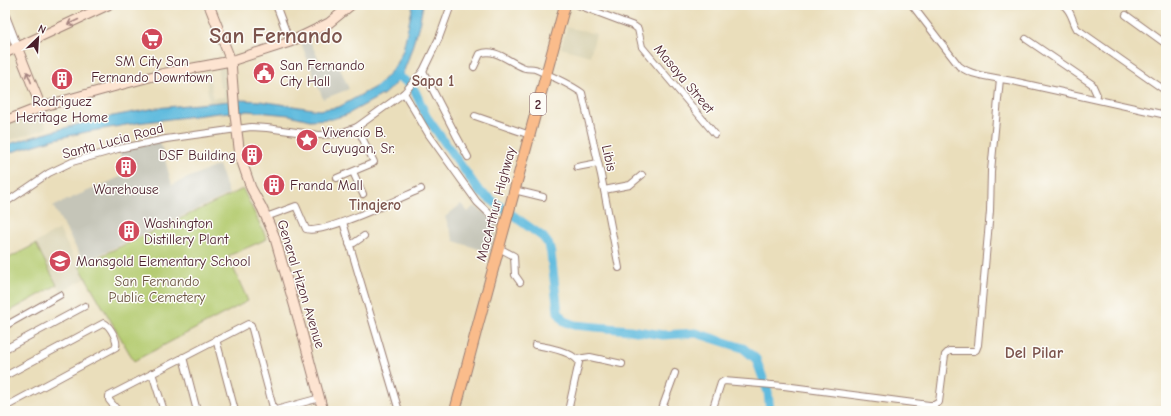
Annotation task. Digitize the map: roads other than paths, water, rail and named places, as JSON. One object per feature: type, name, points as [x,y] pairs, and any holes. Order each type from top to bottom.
[{"type":"highway","name":"MacArthur Highway","points":[[455,411],[499,248],[501,223],[511,203],[565,5]]},
{"type":"main road","points":[[5,53],[108,5]]},
{"type":"main road","name":"General Hizon Avenue","points":[[209,5],[230,60],[240,156],[250,188],[274,235],[323,411]]},
{"type":"main road","points":[[5,121],[41,107],[116,86],[176,71],[230,60],[290,42],[329,23],[351,5]]},
{"type":"main road","points":[[17,47],[41,107]]},
{"type":"street","points":[[276,5],[290,42]]},
{"type":"street","points":[[451,5],[439,38],[424,71],[468,158]]},
{"type":"street","name":"Masaya Street","points":[[578,5],[634,26],[638,29],[642,47],[714,134]]},
{"type":"street","points":[[912,5],[959,66],[973,73],[1166,115]]},
{"type":"street","points":[[1063,5],[1069,12],[1077,29],[1166,92]]},
{"type":"street","points":[[1126,15],[1166,44]]},
{"type":"street","points":[[5,16],[17,47]]},
{"type":"street","points":[[1026,39],[1092,84],[1097,95],[1096,99]]},
{"type":"street","points":[[474,67],[480,54],[492,53],[525,68],[533,69],[546,74]]},
{"type":"street","name":"Santa Lucia Road","points":[[5,203],[49,173],[72,162],[118,149],[166,139],[236,129],[267,128],[319,135],[337,134],[357,128],[404,93],[424,71]]},
{"type":"street","name":"Libis","points":[[546,74],[582,92],[604,190],[619,268]]},
{"type":"street","points":[[712,411],[721,383],[724,381],[784,386],[923,404],[934,405],[938,402],[943,377],[944,357],[946,353],[949,351],[974,351],[978,345],[990,211],[991,171],[1000,79]]},
{"type":"street","points":[[404,93],[428,135],[477,202],[501,223]]},
{"type":"street","points":[[475,116],[530,135]]},
{"type":"street","points":[[337,178],[374,162],[357,128]]},
{"type":"street","points":[[577,166],[598,163]]},
{"type":"street","points":[[353,172],[363,194]]},
{"type":"street","points":[[604,190],[630,185],[642,175]]},
{"type":"street","points":[[266,217],[296,206],[305,227],[308,230],[321,229],[343,222],[421,189]]},
{"type":"street","points":[[514,190],[543,197]]},
{"type":"street","points":[[343,222],[399,411]]},
{"type":"street","points":[[349,244],[354,243],[364,236]]},
{"type":"street","points":[[499,248],[514,256],[515,275],[520,282]]},
{"type":"street","points":[[5,326],[60,295]]},
{"type":"street","points":[[5,349],[85,306]]},
{"type":"street","points":[[5,376],[104,323],[108,325],[117,342],[116,347],[5,407]]},
{"type":"street","points":[[118,411],[109,400],[109,396],[216,339],[248,324],[251,325],[274,411],[320,398]]},
{"type":"street","points":[[216,339],[235,411]]},
{"type":"street","points":[[534,345],[554,349],[573,356],[579,362],[568,411]]},
{"type":"street","points":[[577,359],[590,356],[622,364]]},
{"type":"street","points":[[183,357],[197,411]]},
{"type":"street","points":[[152,373],[164,411]]},
{"type":"street","points":[[661,411],[675,373]]},
{"type":"street","points":[[921,411],[923,404]]},
{"type":"water","points":[[413,5],[423,5],[419,25],[401,78],[384,94],[346,115],[332,119],[310,120],[289,115],[248,111],[218,113],[137,123],[86,132],[55,139],[5,154],[5,145],[97,119],[156,108],[241,100],[260,101],[319,110],[339,107],[377,86],[394,68],[403,50]]},
{"type":"waterway","points":[[396,75],[407,82],[415,91],[426,116],[479,191],[543,237],[549,245],[558,312],[564,321],[574,325],[630,330],[663,335],[696,333],[743,348],[756,359],[768,392],[770,411]]},
{"type":"place","name":"SM City San Fernando Downtown","points":[[152,39]]},
{"type":"place","name":"San Fernando City Hall","points":[[264,73]]},
{"type":"place","name":"Rodriguez Heritage Home","points":[[62,79]]},
{"type":"place","name":"Vivencio B. Cuyugan, Sr.","points":[[307,140]]},
{"type":"place","name":"DSF Building","points":[[252,155]]},
{"type":"place","name":"Warehouse","points":[[126,167]]},
{"type":"place","name":"Franda Mall","points":[[274,185]]},
{"type":"place","name":"Washington Distillery Plant","points":[[129,231]]},
{"type":"place","name":"Mansgold Elementary School","points":[[60,261]]},
{"type":"district","name":"San Fernando","points":[[276,36]]},
{"type":"district","name":"Sapa 1","points":[[433,81]]},
{"type":"district","name":"Tinajero","points":[[375,205]]},
{"type":"district","name":"Del Pilar","points":[[1034,353]]},
{"type":"park label","name":"San Fernando Public Cemetery","points":[[157,290]]}]
